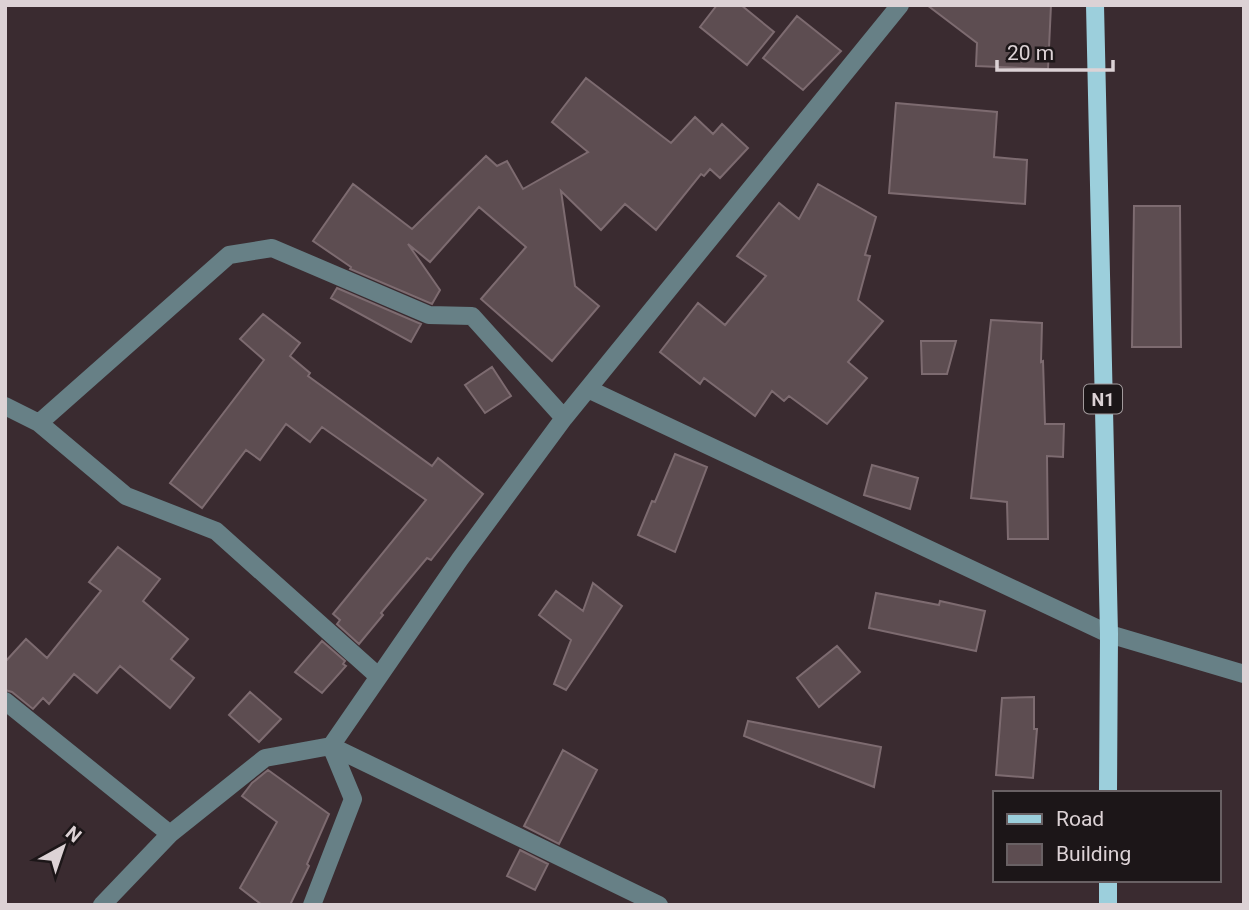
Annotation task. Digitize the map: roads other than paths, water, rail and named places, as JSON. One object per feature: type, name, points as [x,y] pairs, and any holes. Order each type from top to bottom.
[{"type":"main road","name":"N1","points":[[1094,5],[1109,634],[1108,791]]},
{"type":"main road","points":[[1108,882],[1108,905]]},
{"type":"street","points":[[331,746],[460,559],[564,418],[900,5]]},
{"type":"street","points":[[39,423],[229,255],[272,248],[429,315],[472,316],[564,418]]},
{"type":"street","points":[[588,389],[1109,634],[1244,674]]},
{"type":"street","points":[[5,406],[39,423],[126,496],[216,531],[378,676]]},
{"type":"street","points":[[5,701],[170,834]]},
{"type":"street","points":[[312,905],[353,799],[331,746]]},
{"type":"street","points":[[102,905],[170,834],[265,758],[331,746],[659,905]]}]
